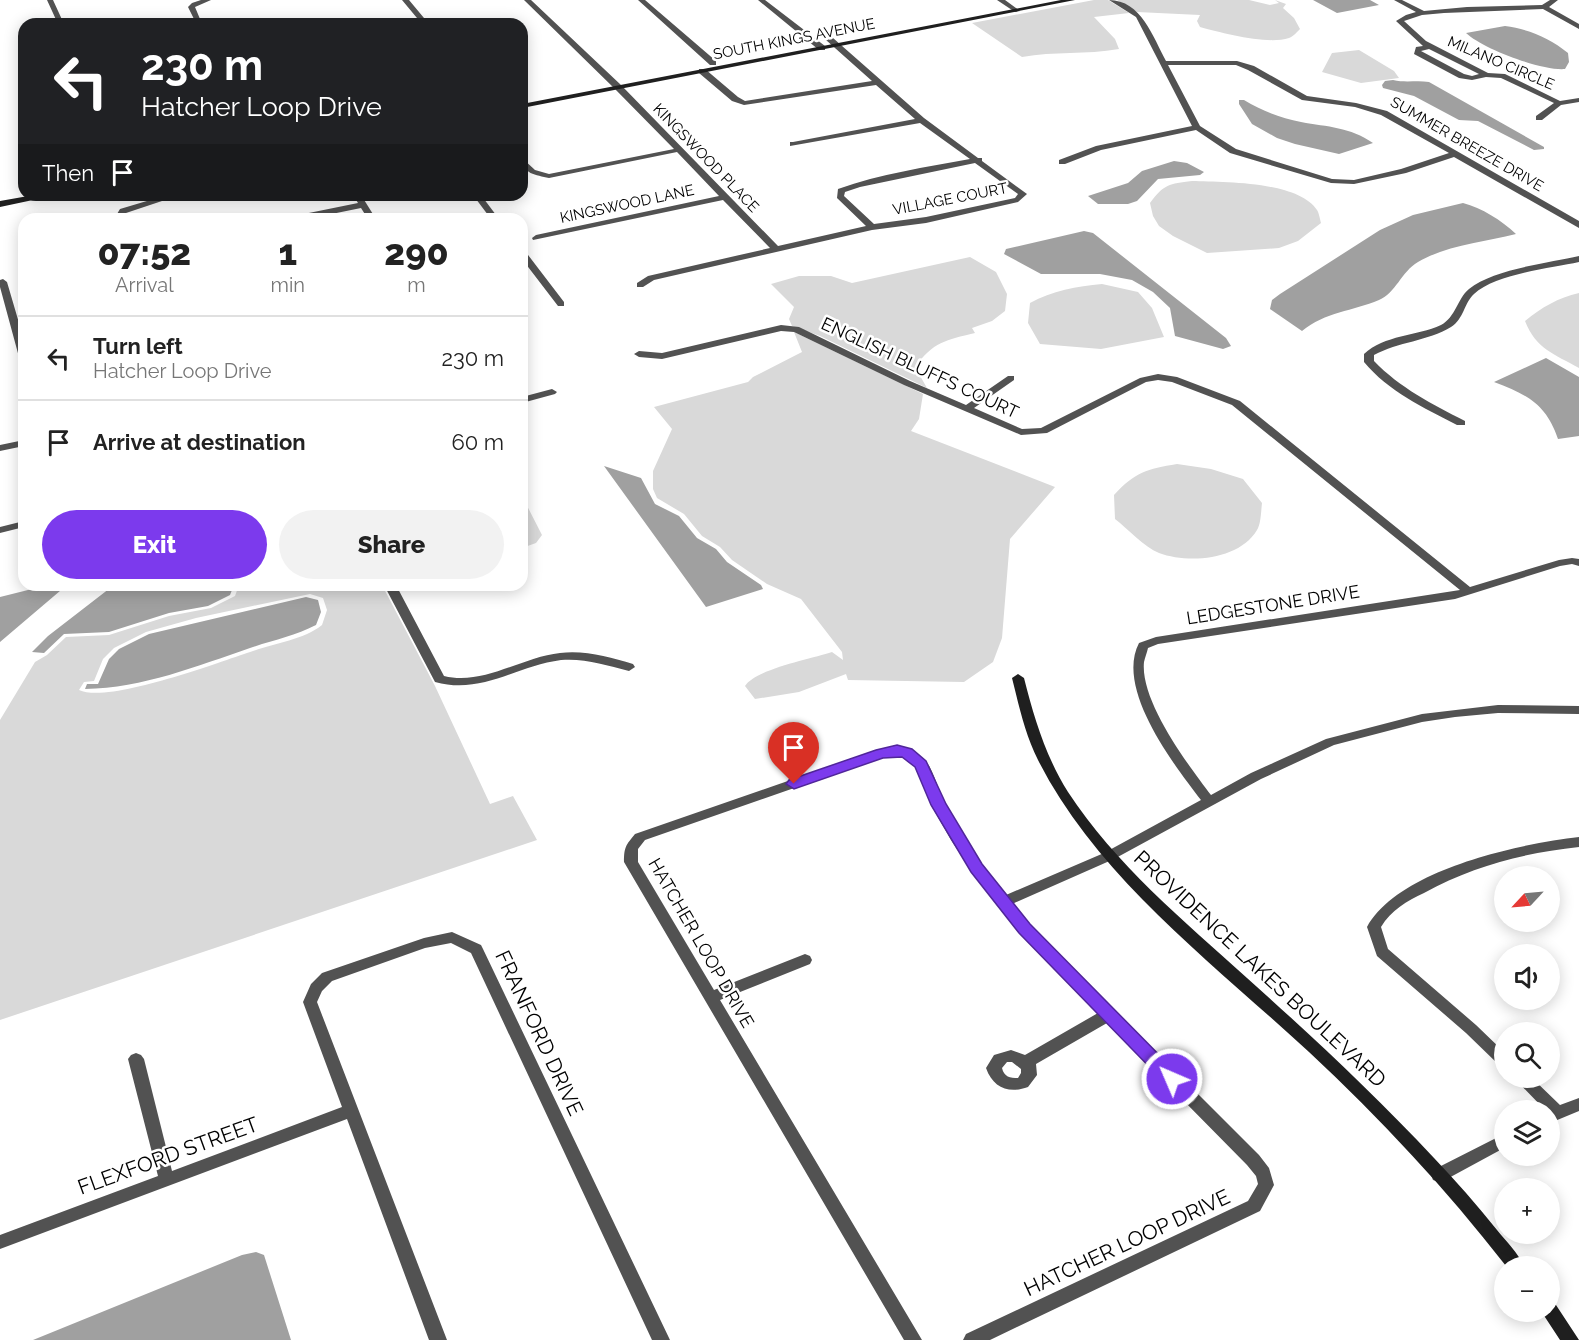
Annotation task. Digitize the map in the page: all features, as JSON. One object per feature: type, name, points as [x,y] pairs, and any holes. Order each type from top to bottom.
[{"type":"main road","name":"SOUTH KINGS AVENUE","points":[[1014,8],[1042,0]]},
{"type":"main road","name":"SOUTH KINGS AVENUE","points":[[528,98],[1014,8],[1072,0]]},
{"type":"main road","name":"SOUTH KINGS AVENUE","points":[[528,105],[702,71],[819,45]]},
{"type":"main road","points":[[0,196],[18,193]]},
{"type":"main road","points":[[0,204],[18,201]]},
{"type":"main road","name":"PROVIDENCE LAKES BOULEVARD","points":[[1018,678],[1027,719],[1046,765],[1072,809],[1109,856],[1158,905],[1342,1074],[1439,1175],[1508,1256]]},
{"type":"main road","points":[[1558,1322],[1570,1340]]},
{"type":"street","points":[[50,0],[58,18]]},
{"type":"street","points":[[198,18],[191,7],[194,3],[208,0]]},
{"type":"street","points":[[405,0],[421,18]]},
{"type":"street","name":"KINGSWOOD PLACE","points":[[526,0],[610,82],[618,87],[776,248]]},
{"type":"street","points":[[640,0],[713,63]]},
{"type":"street","points":[[761,0],[819,45]]},
{"type":"street","points":[[1000,0],[1014,8]]},
{"type":"street","points":[[1112,0],[1139,16],[1197,127],[1223,146],[1246,157],[1331,181],[1363,181],[1455,154]]},
{"type":"street","points":[[1397,0],[1425,14]]},
{"type":"street","points":[[1555,0],[1544,7],[1579,27]]},
{"type":"street","name":"MILANO CIRCLE","points":[[1544,7],[1467,9],[1425,14],[1398,21],[1423,43],[1486,75],[1502,76],[1559,103],[1578,102]]},
{"type":"street","name":"VILLAGE COURT","points":[[640,285],[651,278],[776,248],[872,227],[926,220],[1018,200],[1023,194],[921,120],[832,43]]},
{"type":"street","points":[[1430,46],[1419,49],[1417,52],[1462,76],[1472,78],[1486,75]]},
{"type":"street","name":"SUMMER BREEZE DRIVE","points":[[1164,63],[1222,62],[1244,65],[1305,98],[1356,105],[1384,113],[1579,225]]},
{"type":"street","points":[[702,71],[735,99],[744,103],[878,82]]},
{"type":"street","name":"MILANO CIRCLE","points":[[1539,118],[1559,103]]},
{"type":"street","points":[[793,144],[921,120]]},
{"type":"street","points":[[1062,162],[1100,148],[1197,127]]},
{"type":"street","points":[[528,167],[532,172],[549,176],[678,150]]},
{"type":"street","points":[[872,227],[840,196],[841,191],[857,184],[979,160]]},
{"type":"street","name":"KINGSWOOD LANE","points":[[536,238],[724,197]]},
{"type":"street","points":[[122,213],[156,201]]},
{"type":"street","points":[[361,201],[368,213]]},
{"type":"street","points":[[324,213],[363,205]]},
{"type":"street","points":[[1461,423],[1424,405],[1377,371],[1369,362],[1369,354],[1379,347],[1449,325],[1458,315],[1468,295],[1474,289],[1489,282],[1579,260]]},
{"type":"street","points":[[528,262],[561,304]]},
{"type":"street","points":[[3,282],[18,336]]},
{"type":"street","name":"ENGLISH BLUFFS COURT","points":[[639,354],[662,356],[781,328],[796,329],[907,383],[1021,432],[1032,433],[1043,431],[1143,380],[1158,377],[1174,379],[1236,403],[1468,591]]},
{"type":"street","points":[[967,409],[1011,378]]},
{"type":"street","points":[[528,398],[552,392]]},
{"type":"street","points":[[0,448],[18,444]]},
{"type":"street","points":[[0,530],[18,526]]},
{"type":"street","name":"LEDGESTONE DRIVE","points":[[1209,802],[1178,762],[1157,724],[1138,666],[1139,653],[1143,646],[1155,641],[1455,596],[1559,563],[1572,561],[1579,563]]},
{"type":"street","points":[[393,591],[439,679],[448,683],[467,682],[553,657],[591,655],[629,667]]},
{"type":"street","points":[[1003,902],[1109,856],[1256,776],[1330,742],[1422,718],[1498,708],[1579,710]]},
{"type":"street","name":"HATCHER LOOP DRIVE","points":[[913,1340],[631,862],[631,848],[640,837],[881,753],[897,750],[907,753],[921,764],[938,805],[956,837],[1003,902],[1047,954],[1253,1160],[1263,1173],[1266,1185],[1254,1206],[972,1340]]},
{"type":"street","points":[[1494,1051],[1382,952],[1374,927],[1381,912],[1393,903],[1469,864],[1526,849],[1579,842]]},
{"type":"street","name":"FRANFORD DRIVE","points":[[438,1340],[310,1002],[316,988],[327,977],[424,943],[452,937],[476,949],[661,1340]]},
{"type":"street","points":[[711,998],[805,960]]},
{"type":"street","points":[[1026,1062],[1108,1015]]},
{"type":"street","points":[[136,1059],[166,1178]]},
{"type":"street","points":[[1531,1088],[1541,1100]]},
{"type":"street","points":[[1560,1112],[1579,1104]]},
{"type":"street","name":"FLEXFORD STREET","points":[[0,1242],[350,1111]]},
{"type":"street","points":[[1439,1175],[1494,1146]]},
{"type":"shaded area","points":[[1094,0],[1108,0],[1129,13],[1094,17],[1115,39],[1119,49],[1022,57],[972,23]]},
{"type":"shaded area","points":[[1117,0],[1249,0],[1270,5],[1279,3],[1275,0],[1286,4],[1283,8],[1294,18],[1300,29],[1291,37],[1280,40],[1244,37],[1200,27],[1197,21],[1200,15],[1137,12]]},
{"type":"shaded area","points":[[1313,0],[1370,0],[1379,5],[1337,13]]},
{"type":"shaded area","points":[[1505,26],[1538,35],[1568,53],[1569,62],[1565,69],[1555,69],[1513,58],[1485,46],[1466,33]]},
{"type":"shaded area","points":[[1359,50],[1394,71],[1399,78],[1361,83],[1322,72],[1332,53]]},
{"type":"shaded area","points":[[1385,81],[1429,82],[1544,149],[1534,150],[1478,121],[1459,120],[1414,96],[1383,88]]},
{"type":"shaded area","points":[[1239,100],[1244,100],[1279,116],[1347,131],[1373,143],[1339,154],[1277,138],[1252,124],[1239,104]]},
{"type":"shaded area","points":[[1174,161],[1187,163],[1204,172],[1200,175],[1158,179],[1137,201],[1128,204],[1098,204],[1088,196],[1128,183],[1142,171]]},
{"type":"shaded area","points":[[1192,181],[1259,185],[1294,193],[1307,200],[1317,210],[1321,223],[1298,241],[1279,248],[1207,253],[1173,236],[1159,226],[1153,216],[1150,203],[1159,192],[1168,186]]},
{"type":"shaded area","points":[[1463,203],[1491,215],[1516,234],[1453,248],[1429,256],[1412,266],[1385,297],[1320,320],[1302,331],[1270,309],[1272,300],[1280,294],[1380,230],[1413,215]]},
{"type":"shaded area","points":[[1084,231],[1093,233],[1226,338],[1231,346],[1223,349],[1175,336],[1170,308],[1153,292],[1132,280],[1100,274],[1041,274],[1004,254],[1006,249]]},
{"type":"shaded area","points":[[970,257],[996,272],[1007,294],[1005,311],[992,321],[972,328],[975,333],[948,340],[928,352],[915,367],[927,388],[820,336],[792,326],[789,319],[794,307],[771,284],[799,276],[831,276],[852,283]]},
{"type":"shaded area","points":[[1102,284],[1138,292],[1152,308],[1164,337],[1101,349],[1040,344],[1028,323],[1030,303],[1065,290]]},
{"type":"shaded area","points":[[1579,293],[1579,368],[1540,344],[1525,321],[1550,304]]},
{"type":"shaded area","points":[[794,332],[923,394],[919,419],[911,431],[1055,487],[1010,539],[1002,638],[993,662],[964,682],[848,680],[846,674],[799,692],[755,699],[745,686],[760,674],[832,652],[843,660],[842,652],[801,599],[767,584],[732,560],[720,547],[702,536],[684,514],[657,498],[653,489],[653,471],[672,429],[654,407],[748,382],[753,377],[802,352]]},
{"type":"shaded area","points":[[1546,358],[1579,377],[1579,436],[1558,439],[1548,417],[1534,402],[1517,391],[1494,382]]},
{"type":"shaded area","points":[[1177,464],[1211,469],[1243,479],[1262,503],[1257,530],[1249,540],[1238,548],[1212,557],[1171,556],[1148,547],[1115,519],[1114,495],[1128,481],[1142,473]]},
{"type":"shaded area","points":[[604,466],[641,478],[655,504],[679,516],[697,538],[716,549],[727,562],[761,585],[763,589],[706,607]]},
{"type":"shaded area","points":[[528,508],[542,535],[536,543],[528,546]]},
{"type":"shaded area","points":[[24,591],[60,591],[0,642],[0,597]]},
{"type":"shaded area","points":[[106,591],[232,591],[230,595],[208,606],[169,613],[109,632],[64,634],[44,653],[32,652],[48,636]]},
{"type":"shaded area","points":[[237,591],[385,591],[435,686],[490,804],[513,796],[537,840],[0,1020],[0,720],[35,662],[47,655],[66,637],[109,635],[169,616],[211,608],[235,596]],"holes":[[[310,594],[323,598],[327,610],[322,625],[298,638],[138,687],[94,693],[79,690],[84,682],[94,681],[103,659],[114,648],[146,632],[196,618]]]},
{"type":"shaded area","points":[[306,597],[318,600],[321,612],[316,625],[308,629],[169,675],[128,685],[85,689],[87,684],[98,684],[109,659],[119,649],[149,634]]},
{"type":"shaded area","points":[[256,1252],[264,1255],[291,1340],[33,1340],[242,1255]]},
{"type":"route","points":[[794,784],[881,753],[897,750],[907,753],[921,764],[938,805],[956,837],[1024,929],[1172,1079]]}]
